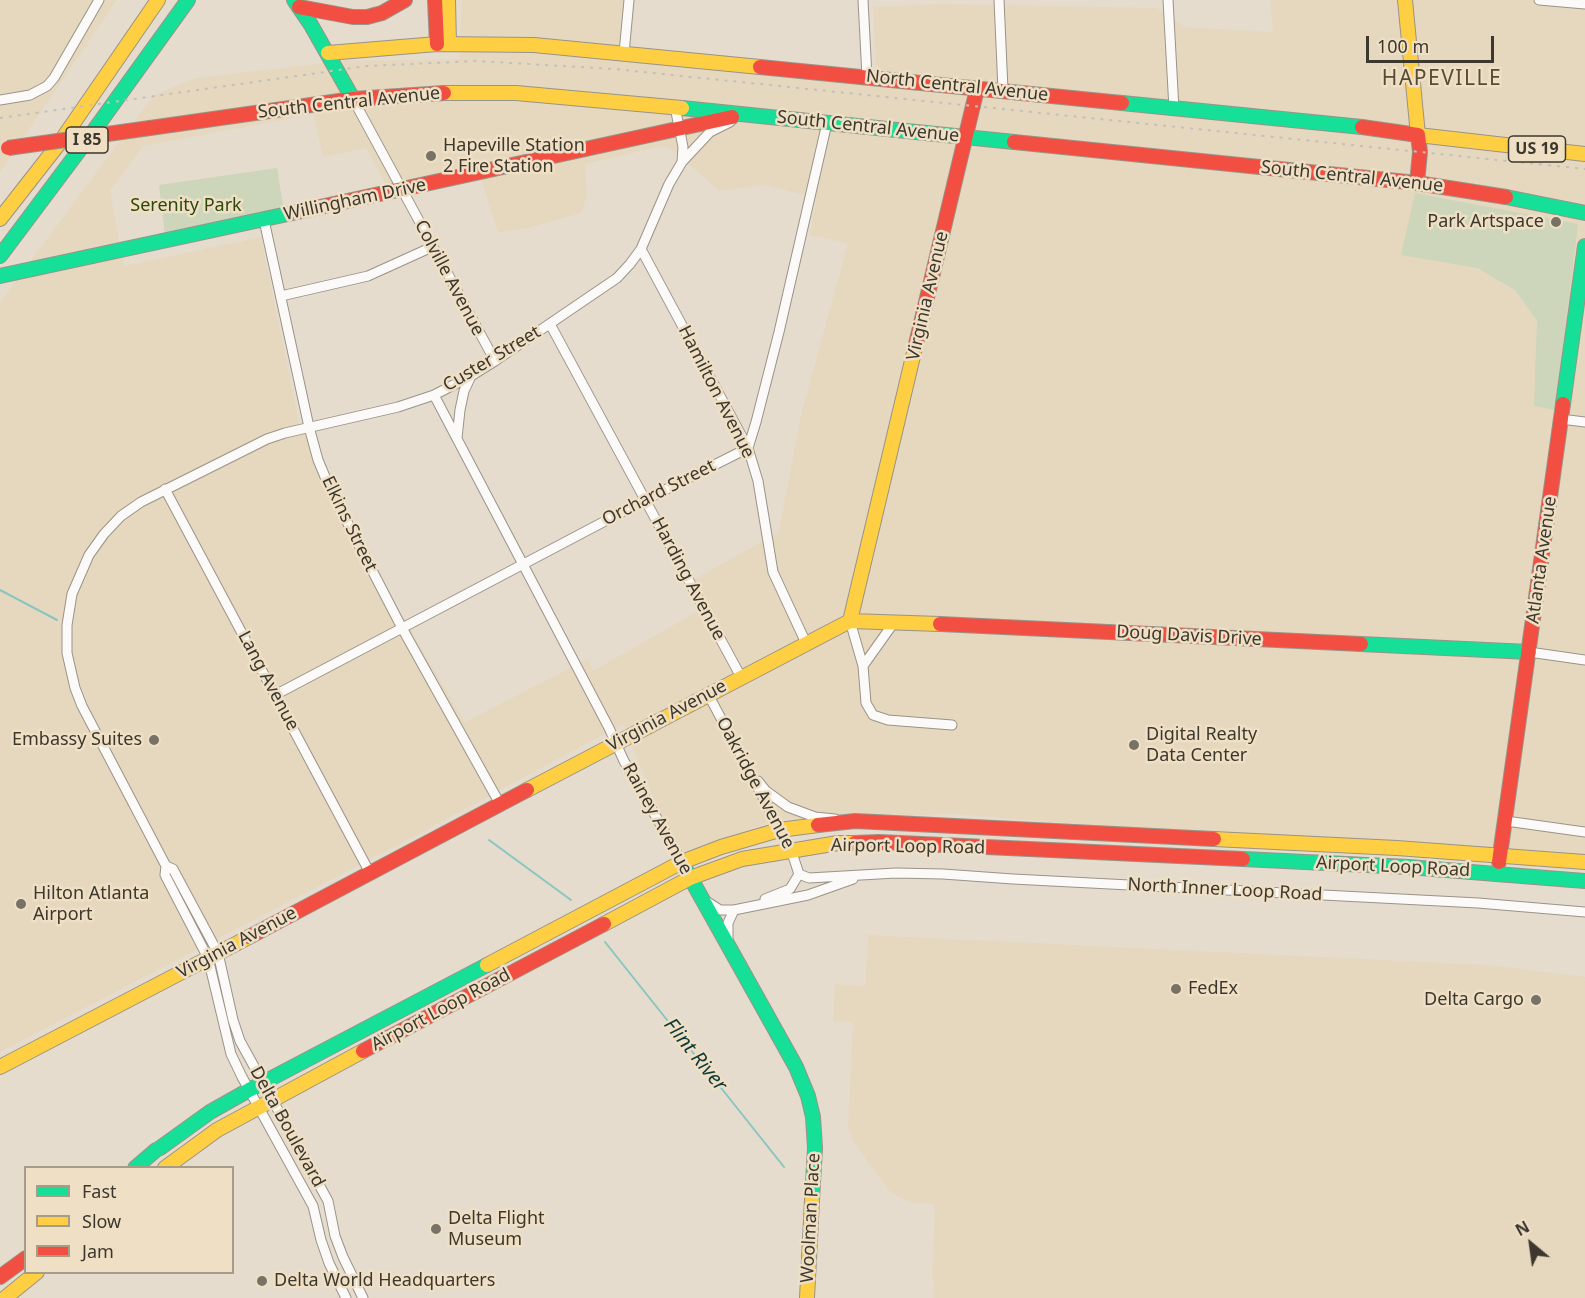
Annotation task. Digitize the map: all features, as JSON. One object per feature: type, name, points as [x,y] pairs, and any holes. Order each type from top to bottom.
[{"type":"main road","name":"I 85","points":[[0,219],[61,141],[158,0]]},
{"type":"main road","name":"I 85","points":[[0,256],[188,0]]},
{"type":"main road","points":[[173,22],[198,0]]},
{"type":"main road","points":[[296,4],[353,17],[368,17],[382,13],[405,0]]},
{"type":"main road","points":[[435,0],[443,43]]},
{"type":"main road","points":[[443,43],[448,0]]},
{"type":"main road","points":[[1405,0],[1420,152],[1417,183]]},
{"type":"main road","points":[[296,4],[353,99]]},
{"type":"main road","name":"North Central Avenue","points":[[327,53],[443,43],[534,45],[1003,90],[1585,154]]},
{"type":"main road","name":"Virginia Avenue","points":[[0,1067],[806,642],[850,621],[977,89]]},
{"type":"main road","name":"South Central Avenue","points":[[4,149],[353,99],[434,93],[516,93],[746,114],[1417,183],[1474,191],[1585,213]]},
{"type":"main road","name":"Willingham Drive","points":[[0,276],[746,114]]},
{"type":"main road","name":"Atlanta Avenue","points":[[1498,873],[1585,246]]},
{"type":"main road","name":"Doug Davis Drive","points":[[850,621],[895,621],[1529,652]]},
{"type":"main road","name":"Airport Loop Road","points":[[136,1166],[210,1112],[262,1082],[682,862],[721,847],[779,830],[855,821],[1500,854],[1585,862]]},
{"type":"main road","name":"Airport Loop Road","points":[[166,1166],[217,1130],[272,1098],[690,878],[742,860],[791,850],[838,843],[879,842],[1398,866],[1585,881]]},
{"type":"main road","name":"Rainey Avenue","points":[[682,862],[801,1076],[811,1107],[815,1138]]},
{"type":"main road","name":"Woolman Place","points":[[807,1298],[815,1138]]},
{"type":"main road","points":[[0,1277],[24,1259]]},
{"type":"main road","points":[[5,1298],[35,1274]]},
{"type":"street","points":[[0,100],[30,95],[47,86],[99,0]]},
{"type":"street","points":[[624,53],[629,0]]},
{"type":"street","points":[[862,0],[867,78]]},
{"type":"street","points":[[999,0],[1003,90]]},
{"type":"street","points":[[1168,0],[1174,109]]},
{"type":"street","points":[[1540,0],[1585,4]]},
{"type":"street","name":"Colville Avenue","points":[[353,99],[495,362]]},
{"type":"street","points":[[675,107],[683,147],[682,162]]},
{"type":"street","name":"Custer Street","points":[[213,956],[165,875],[166,866],[82,706],[72,680],[67,653],[67,633],[72,594],[89,555],[121,516],[141,502],[267,440],[309,427],[398,407],[434,394],[495,362],[617,278],[641,249],[669,184],[682,162],[710,132],[746,114]]},
{"type":"street","points":[[748,448],[776,342],[827,123]]},
{"type":"street","name":"Elkins Street","points":[[264,220],[318,460],[331,492],[402,628],[500,804]]},
{"type":"street","points":[[281,296],[368,276],[432,247]]},
{"type":"street","name":"Hamilton Avenue","points":[[641,249],[748,448],[758,481],[773,572],[806,642]]},
{"type":"street","name":"Harding Avenue","points":[[550,324],[741,677]]},
{"type":"street","points":[[457,438],[464,391],[471,376]]},
{"type":"street","name":"Rainey Avenue","points":[[434,394],[624,761],[682,862]]},
{"type":"street","points":[[1561,419],[1585,422]]},
{"type":"street","name":"Orchard Street","points":[[275,694],[748,448]]},
{"type":"street","name":"Lang Avenue","points":[[165,489],[370,873]]},
{"type":"street","points":[[850,621],[863,666],[866,703],[873,715],[888,720],[952,725]]},
{"type":"street","points":[[863,666],[895,621]]},
{"type":"street","points":[[1529,652],[1585,660]]},
{"type":"street","name":"Oakridge Avenue","points":[[708,694],[791,850],[799,874]]},
{"type":"street","name":"Airport Loop Road","points":[[744,762],[766,790],[788,807],[815,817],[855,821]]},
{"type":"street","points":[[1506,821],[1585,832]]},
{"type":"street","name":"North Inner Loop Road","points":[[799,874],[808,878],[943,873],[1013,879],[1478,903],[1585,912]]},
{"type":"street","points":[[729,946],[728,923],[734,910],[790,889],[799,874]]},
{"type":"street","name":"North Inner Loop Road","points":[[701,897],[711,907],[720,910],[734,910],[808,895],[864,876]]},
{"type":"street","name":"Delta Boulevard","points":[[213,956],[240,1041],[328,1201],[335,1236],[363,1298]]},
{"type":"street","name":"Delta Boulevard","points":[[213,956],[225,1034],[231,1054],[313,1206],[329,1263],[346,1298]]},
{"type":"shaded area","points":[[0,0],[117,0],[0,172]]},
{"type":"shaded area","points":[[462,0],[635,0],[631,48],[876,72],[873,7],[941,4],[1157,8],[1185,27],[1273,32],[1270,0],[1585,0],[1585,865],[954,814],[772,820],[679,859],[623,724],[411,838],[0,1052],[0,302],[154,95],[196,78],[340,61],[459,59]],"holes":[[[313,114],[323,157],[366,148],[388,188],[478,168],[498,233],[527,228],[581,213],[587,195],[585,164],[663,146],[673,150],[719,191],[765,185],[816,198],[810,235],[848,243],[800,419],[779,532],[686,584],[700,610],[593,671],[588,659],[465,722],[356,538],[299,423],[261,237],[124,266],[110,191],[143,146]],[[1578,224],[1535,406],[1537,321],[1515,290],[1477,268]]]},
{"type":"shaded area","points":[[868,935],[1489,965],[1585,977],[1585,1298],[933,1298],[935,1204],[911,1203],[890,1192],[854,1143],[848,1127],[853,1022],[833,1021],[835,984],[865,986]]},
{"type":"green space","name":"Serenity Park","points":[[277,168],[284,211],[165,235],[159,185]]},
{"type":"green space","points":[[1415,193],[1578,224],[1555,410],[1534,406],[1537,321],[1515,290],[1477,268],[1401,255]]},
{"type":"waterway","name":"Flint River","points":[[0,590],[57,620]]},
{"type":"waterway","name":"Flint River","points":[[489,840],[571,900]]},
{"type":"waterway","name":"Flint River","points":[[605,942],[784,1167]]},
{"type":"railway","points":[[0,118],[367,66],[477,61],[614,69],[1585,169]]},
{"type":"traffic: fast","points":[[0,256],[188,0]]},
{"type":"traffic: fast","points":[[294,0],[311,25],[353,99]]},
{"type":"traffic: fast","points":[[1122,103],[1362,127]]},
{"type":"traffic: fast","points":[[682,108],[1014,142]]},
{"type":"traffic: fast","points":[[1506,197],[1585,213]]},
{"type":"traffic: fast","points":[[0,276],[297,212]]},
{"type":"traffic: fast","points":[[1563,404],[1585,246]]},
{"type":"traffic: fast","points":[[1361,644],[1529,652]]},
{"type":"traffic: fast","points":[[1243,859],[1408,867],[1585,881]]},
{"type":"traffic: fast","points":[[686,870],[796,1067],[808,1096],[813,1117],[815,1148],[812,1200]]},
{"type":"traffic: fast","points":[[160,1148],[210,1112],[249,1090],[487,965]]},
{"type":"traffic: fast","points":[[137,1166],[156,1150]]},
{"type":"traffic: slow","points":[[0,219],[61,141],[158,0]]},
{"type":"traffic: slow","points":[[448,0],[449,43]]},
{"type":"traffic: slow","points":[[1405,0],[1418,135],[1585,154]]},
{"type":"traffic: slow","points":[[328,53],[437,44],[534,45],[760,67]]},
{"type":"traffic: slow","points":[[444,93],[516,93],[682,108]]},
{"type":"traffic: slow","points":[[850,621],[915,348]]},
{"type":"traffic: slow","points":[[527,790],[850,621],[940,624]]},
{"type":"traffic: slow","points":[[487,965],[682,862],[721,847],[779,830],[818,825]]},
{"type":"traffic: slow","points":[[1214,839],[1397,848],[1585,862]]},
{"type":"traffic: slow","points":[[604,924],[690,878],[742,859],[838,843],[855,843]]},
{"type":"traffic: slow","points":[[0,1067],[249,937]]},
{"type":"traffic: slow","points":[[168,1166],[217,1130],[363,1051]]},
{"type":"traffic: slow","points":[[807,1298],[812,1200]]},
{"type":"traffic: slow","points":[[5,1298],[35,1274]]},
{"type":"traffic: jam","points":[[299,7],[353,17],[367,17],[382,13],[405,0]]},
{"type":"traffic: jam","points":[[435,0],[437,44]]},
{"type":"traffic: jam","points":[[760,67],[1122,103]]},
{"type":"traffic: jam","points":[[915,348],[977,89]]},
{"type":"traffic: jam","points":[[150,128],[353,99],[444,93]]},
{"type":"traffic: jam","points":[[297,212],[732,117]]},
{"type":"traffic: jam","points":[[1362,127],[1418,135],[1420,152],[1417,183]]},
{"type":"traffic: jam","points":[[8,148],[150,128]]},
{"type":"traffic: jam","points":[[1014,142],[1417,183],[1506,197]]},
{"type":"traffic: jam","points":[[1499,862],[1563,404]]},
{"type":"traffic: jam","points":[[940,624],[1361,644]]},
{"type":"traffic: jam","points":[[249,937],[527,790]]},
{"type":"traffic: jam","points":[[818,825],[855,821],[1214,839]]},
{"type":"traffic: jam","points":[[855,843],[879,842],[1243,859]]},
{"type":"traffic: jam","points":[[363,1051],[604,924]]},
{"type":"traffic: jam","points":[[0,1277],[24,1259]]},
{"type":"place","name":"Hapeville Station 2 Fire Station","points":[[431,156]]},
{"type":"place","name":"Park Artspace","points":[[1556,222]]},
{"type":"place","name":"Embassy Suites","points":[[154,740]]},
{"type":"place","name":"Digital Realty Data Center","points":[[1134,745]]},
{"type":"place","name":"Hilton Atlanta Airport","points":[[21,904]]},
{"type":"place","name":"FedEx","points":[[1176,989]]},
{"type":"place","name":"Delta Cargo","points":[[1536,1000]]},
{"type":"place","name":"Delta Flight Museum","points":[[436,1229]]},
{"type":"place","name":"Delta World Headquarters","points":[[262,1281]]},
{"type":"district","name":"HAPEVILLE","points":[[1442,79]]}]
